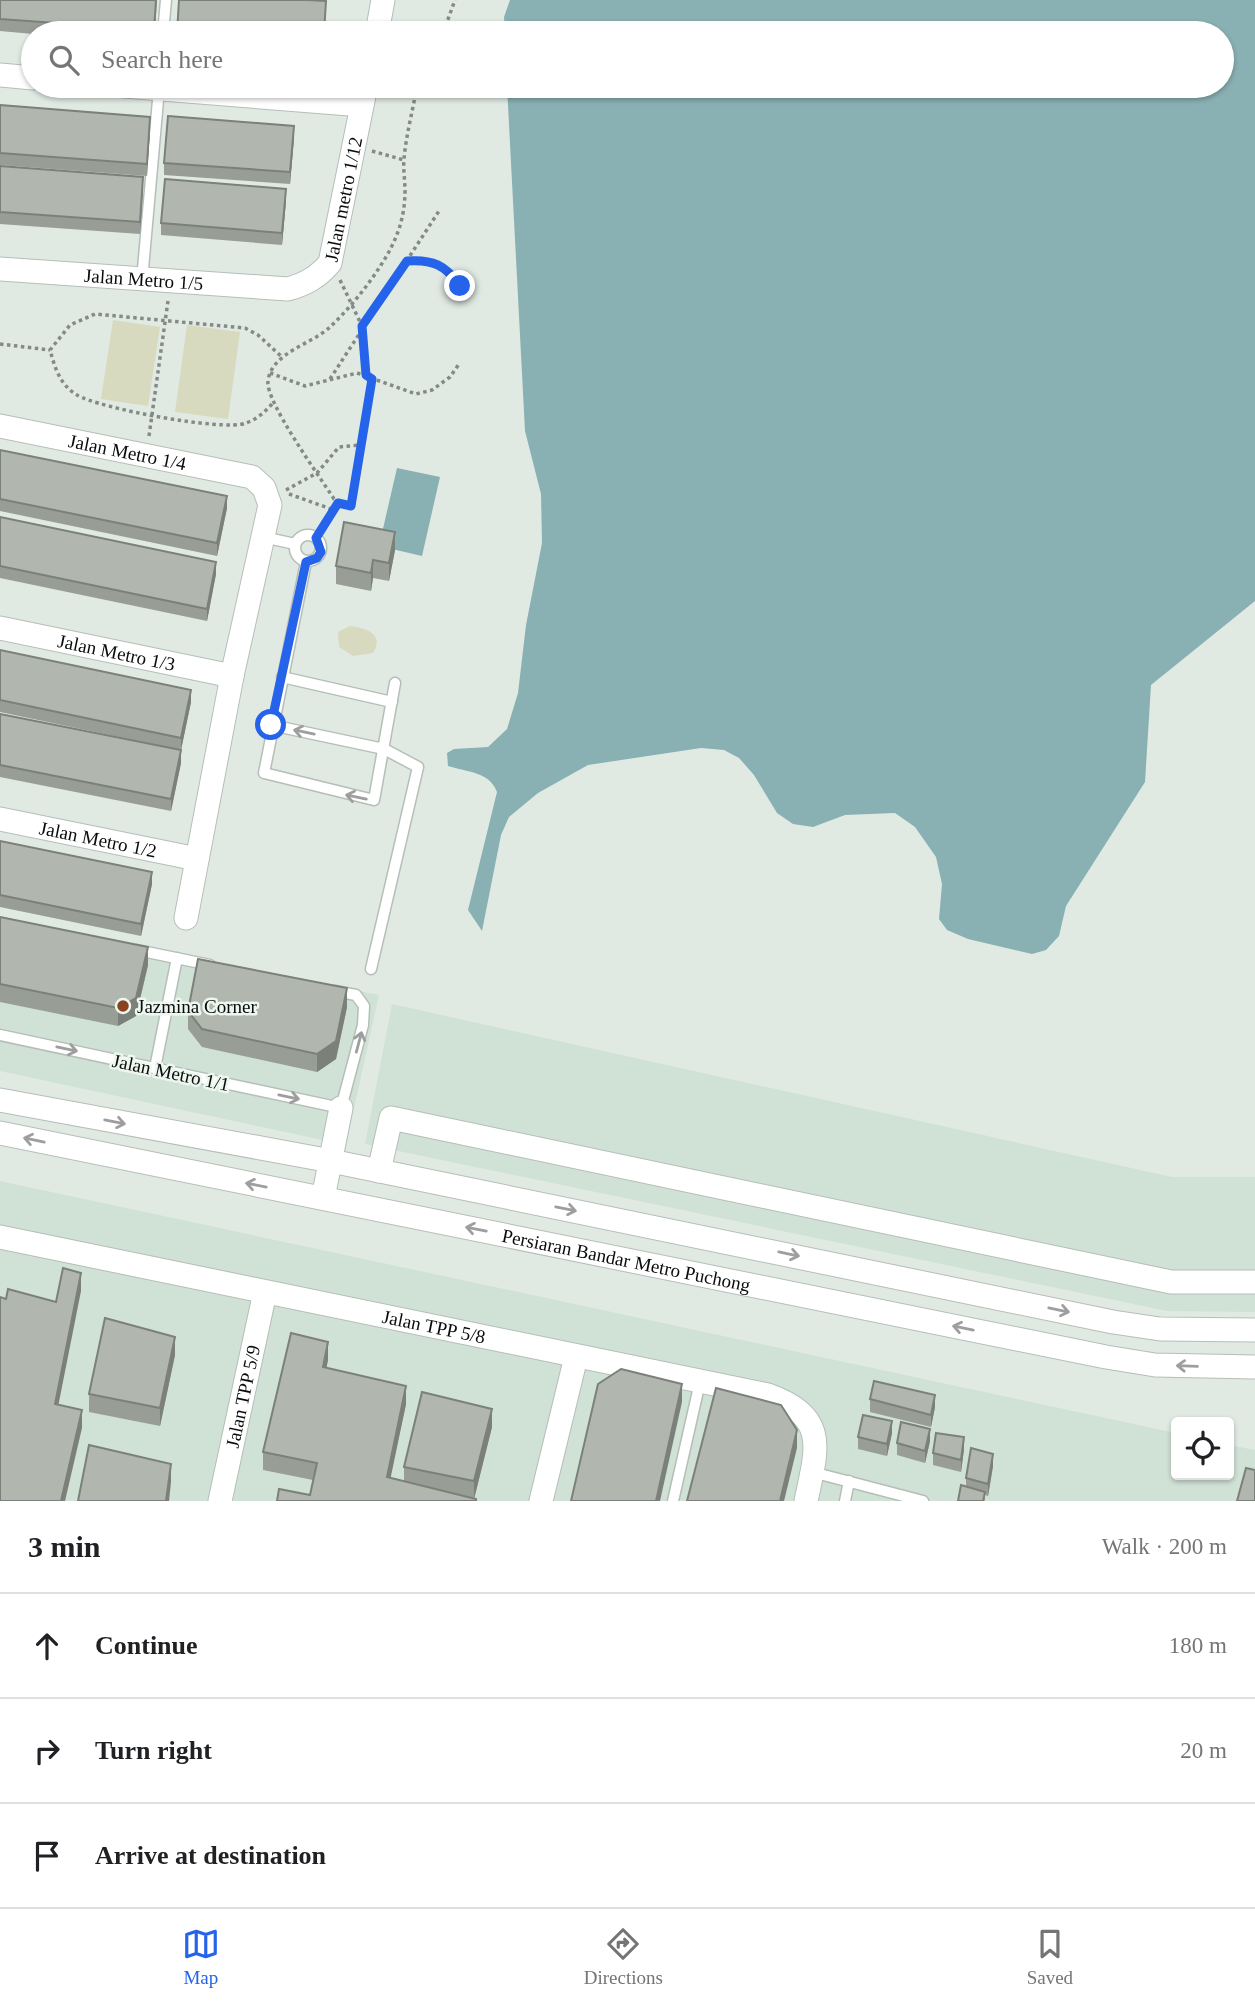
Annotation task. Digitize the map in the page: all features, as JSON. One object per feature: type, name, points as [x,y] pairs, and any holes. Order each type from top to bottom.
[{"type":"street","points":[[379,21],[383,0]]},
{"type":"street","points":[[0,75],[21,77]]},
{"type":"street","name":"Jalan metro 1/12","points":[[288,289],[319,276],[330,263],[364,98]]},
{"type":"street","name":"Jalan Metro 1/5","points":[[0,269],[288,289]]},
{"type":"street","name":"Jalan Metro 1/4","points":[[0,426],[252,477],[276,494]]},
{"type":"street","points":[[186,918],[232,676],[263,537],[276,494]]},
{"type":"street","name":"Jalan Metro 1/3","points":[[0,628],[232,676]]},
{"type":"street","name":"Jalan Metro 1/2","points":[[0,819],[197,859]]},
{"type":"street","name":"Persiaran Bandar Metro Puchong","points":[[0,1100],[331,1161],[1113,1322],[1160,1329],[1255,1330]]},
{"type":"street","points":[[323,1198],[341,1108]]},
{"type":"street","points":[[379,1171],[391,1118],[1171,1282],[1255,1282]]},
{"type":"street","name":"Persiaran Bandar Metro Puchong","points":[[0,1133],[1106,1357],[1155,1365],[1255,1367]]},
{"type":"street","name":"Jalan TPP 5/8","points":[[0,1237],[768,1395],[787,1402],[804,1414],[814,1428],[817,1447],[806,1501]]},
{"type":"street","name":"Jalan TPP 5/9","points":[[220,1501],[265,1292]]},
{"type":"street","points":[[541,1501],[576,1357]]},
{"type":"lane","points":[[164,21],[166,0]]},
{"type":"lane","points":[[142,280],[158,98]]},
{"type":"lane","points":[[296,544],[307,535],[316,538],[321,552],[317,558],[306,562]]},
{"type":"lane","points":[[263,537],[296,544]]},
{"type":"lane","points":[[296,544],[296,554],[306,562]]},
{"type":"lane","points":[[306,562],[271,725],[264,773],[374,800],[395,683]]},
{"type":"lane","points":[[282,677],[392,702]]},
{"type":"lane","points":[[271,725],[384,748],[414,762],[418,767],[419,776],[371,969]]},
{"type":"lane","points":[[122,947],[217,967]]},
{"type":"lane","points":[[155,1068],[177,958]]},
{"type":"lane","points":[[324,988],[356,995],[364,1006],[363,1025],[341,1108]]},
{"type":"lane","name":"Jalan Metro 1/1","points":[[0,1035],[341,1108]]},
{"type":"lane","points":[[673,1501],[700,1381]]},
{"type":"lane","points":[[812,1472],[923,1501]]},
{"type":"lane","points":[[845,1501],[849,1481]]},
{"type":"path","points":[[447,21],[455,0]]},
{"type":"path","points":[[372,379],[351,506],[338,503],[286,420],[272,404],[268,394],[270,373],[282,358],[314,340],[353,302],[381,266],[399,232],[405,191],[404,160],[415,98]]},
{"type":"path","points":[[354,149],[404,160]]},
{"type":"path","points":[[329,380],[439,211]]},
{"type":"path","points":[[407,261],[423,260],[444,267],[454,276],[466,299]]},
{"type":"path","points":[[330,263],[353,302],[362,326],[366,375]]},
{"type":"path","points":[[145,455],[153,415],[170,282]]},
{"type":"path","points":[[50,350],[70,325],[95,314],[245,328],[258,335],[282,358]]},
{"type":"path","points":[[0,344],[50,350]]},
{"type":"path","points":[[50,350],[63,385],[78,397],[153,415],[228,426],[246,424],[272,404]]},
{"type":"path","points":[[270,373],[305,386],[343,374],[366,375],[416,394],[432,390],[450,377],[459,364]]},
{"type":"path","points":[[276,494],[317,473],[339,447],[360,445]]},
{"type":"path","points":[[276,494],[334,510]]},
{"type":"path","points":[[316,538],[338,503]]},
{"type":"shaded area","points":[[0,918],[379,995],[346,1145],[0,1071]]},
{"type":"shaded area","points":[[392,1004],[1172,1177],[1255,1177],[1255,1312],[1167,1311],[365,1144]]},
{"type":"shaded area","points":[[0,1181],[1171,1432],[1171,1480],[1234,1480],[1234,1446],[1255,1450],[1255,1501],[0,1501]]},
{"type":"green space","points":[[113,320],[160,327],[148,406],[101,399]]},
{"type":"green space","points":[[187,325],[240,332],[228,419],[175,412]]},
{"type":"green space","points":[[350,626],[372,633],[377,641],[373,653],[353,656],[339,647],[338,632]]},
{"type":"water","points":[[510,0],[1255,0],[1255,601],[1151,685],[1145,782],[1066,906],[1059,936],[1046,950],[1032,954],[968,939],[947,930],[939,919],[942,884],[936,857],[915,827],[895,813],[845,815],[813,827],[793,824],[777,813],[754,775],[739,758],[724,750],[701,748],[588,765],[538,793],[509,817],[501,835],[482,931],[468,910],[497,792],[489,780],[448,766],[447,753],[454,749],[488,747],[507,729],[518,693],[526,625],[542,543],[541,494],[525,431],[508,98],[1234,98],[1234,21],[504,21]]},
{"type":"water","points":[[397,468],[440,477],[422,556],[379,546]]},
{"type":"building","points":[[0,0],[156,0],[155,21],[0,19]]},
{"type":"building","points":[[179,0],[326,1],[325,21],[178,21]]},
{"type":"building","points":[[0,105],[150,117],[147,164],[0,153]]},
{"type":"building","points":[[168,116],[294,126],[290,172],[164,163]]},
{"type":"building","points":[[0,166],[143,177],[140,222],[0,212]]},
{"type":"building","points":[[165,179],[286,189],[282,233],[161,223]]},
{"type":"building","points":[[0,450],[227,496],[217,543],[0,499]]},
{"type":"building","points":[[0,517],[216,562],[207,609],[0,566]]},
{"type":"building","points":[[344,522],[395,532],[389,563],[373,560],[371,573],[336,566]]},
{"type":"building","points":[[0,650],[191,690],[181,738],[0,700]]},
{"type":"building","points":[[0,714],[181,750],[171,799],[0,765]]},
{"type":"building","points":[[0,841],[152,872],[141,924],[0,895]]},
{"type":"building","points":[[0,917],[148,947],[136,998],[118,1008],[0,984]]},
{"type":"building","points":[[198,959],[347,988],[336,1041],[317,1054],[202,1029],[188,1011]]},
{"type":"building","points":[[63,1268],[81,1273],[55,1404],[82,1410],[61,1501],[0,1501],[0,1297],[6,1299],[8,1289],[56,1302]]},
{"type":"building","points":[[105,1318],[175,1337],[160,1408],[89,1394]]},
{"type":"building","points":[[291,1333],[328,1342],[323,1367],[406,1386],[387,1477],[476,1501],[277,1501],[279,1489],[310,1495],[317,1463],[263,1452]]},
{"type":"building","points":[[621,1369],[682,1384],[656,1501],[571,1501],[598,1384]]},
{"type":"building","points":[[874,1381],[935,1395],[931,1415],[870,1399]]},
{"type":"building","points":[[716,1388],[781,1405],[797,1430],[780,1501],[687,1501]]},
{"type":"building","points":[[422,1392],[492,1409],[474,1481],[404,1467]]},
{"type":"building","points":[[863,1415],[892,1421],[887,1444],[858,1437]]},
{"type":"building","points":[[901,1422],[930,1429],[925,1451],[897,1443]]},
{"type":"building","points":[[936,1433],[964,1437],[961,1460],[933,1453]]},
{"type":"building","points":[[89,1445],[171,1464],[166,1501],[78,1501]]},
{"type":"building","points":[[971,1448],[993,1454],[988,1484],[966,1478]]},
{"type":"building","points":[[1246,1468],[1255,1470],[1255,1501],[1237,1501]]},
{"type":"building","points":[[961,1485],[985,1492],[983,1501],[958,1501]]},
{"type":"place","name":"Jazmina Corner","points":[[123,1006]]},
{"type":"route","points":[[271,725],[306,562],[317,558],[321,552],[316,538],[338,503],[351,506],[372,379],[366,375],[362,326],[407,261],[433,261],[454,276],[460,286]]}]
